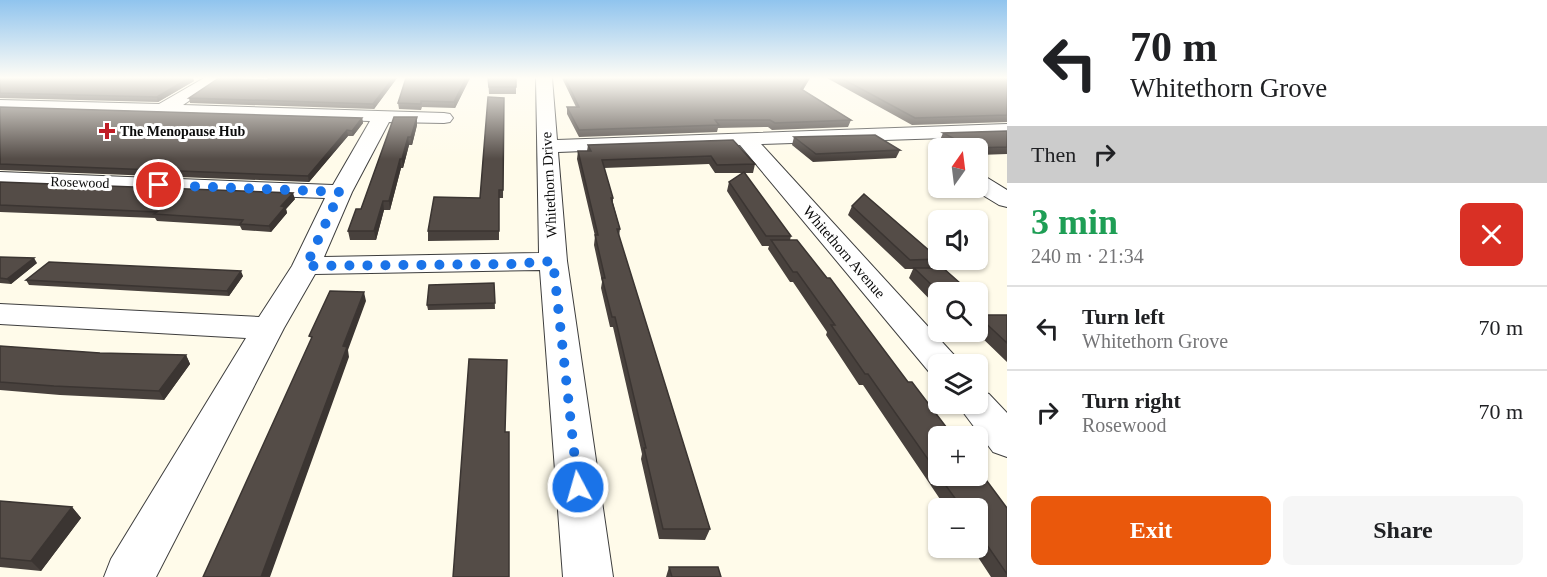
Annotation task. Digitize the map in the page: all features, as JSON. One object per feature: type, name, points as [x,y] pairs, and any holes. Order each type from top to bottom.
[{"type":"street","points":[[164,109],[171,105]]},
{"type":"street","name":"Whitethorn Drive","points":[[546,105],[553,261],[588,577]]},
{"type":"street","points":[[3,106],[444,118]]},
{"type":"street","points":[[129,577],[268,328],[306,266],[340,192],[382,117]]},
{"type":"street","points":[[548,146],[999,130]]},
{"type":"street","points":[[905,135],[928,150]]},
{"type":"street","name":"Whitethorn Avenue","points":[[746,140],[933,354]]},
{"type":"street","name":"Rosewood","points":[[0,179],[340,192]]},
{"type":"street","points":[[988,188],[1007,200]]},
{"type":"street","points":[[306,266],[513,264],[553,261]]},
{"type":"street","points":[[0,314],[268,328]]},
{"type":"street","points":[[985,414],[1007,440]]},
{"type":"building","points":[[487,105],[504,105],[503,190],[499,190],[499,231],[428,231],[434,197],[480,198]]},
{"type":"building","points":[[578,105],[827,105],[851,120],[775,123],[770,120],[715,120],[719,125],[579,130],[567,107],[579,107]]},
{"type":"building","points":[[891,105],[1007,105],[1007,115],[915,118]]},
{"type":"building","points":[[0,107],[362,118],[352,131],[347,130],[308,176],[0,164]]},
{"type":"building","points":[[394,117],[417,117],[411,137],[408,137],[402,159],[400,159],[389,201],[383,201],[374,231],[348,231],[356,209],[361,209]]},
{"type":"building","points":[[1007,131],[1007,147],[988,148],[988,138],[953,138],[943,133]]},
{"type":"building","points":[[875,135],[900,150],[816,154],[794,137]]},
{"type":"building","points":[[733,140],[755,164],[717,165],[711,156],[602,160],[620,229],[617,229],[710,529],[663,529],[615,317],[612,317],[602,278],[605,278],[595,235],[598,235],[578,151],[591,151],[588,145]]},
{"type":"building","points":[[744,172],[791,236],[766,236],[729,182]]},
{"type":"building","points":[[0,182],[293,193],[281,206],[285,207],[269,226],[240,224],[243,220],[154,214],[157,212],[0,205]]},
{"type":"building","points":[[864,194],[928,249],[928,259],[910,260],[852,206]]},
{"type":"building","points":[[771,240],[797,240],[827,278],[830,278],[908,382],[912,382],[928,403],[928,414],[936,414],[945,426],[928,426],[928,459],[868,374],[865,374],[831,325],[835,325],[797,272],[793,272]]},
{"type":"building","points":[[0,257],[34,258],[7,279],[0,278]]},
{"type":"building","points":[[49,262],[241,271],[227,291],[26,280]]},
{"type":"building","points":[[914,268],[945,270],[959,282],[929,282]]},
{"type":"building","points":[[494,283],[495,303],[427,305],[429,285]]},
{"type":"building","points":[[330,291],[364,292],[343,346],[347,347],[261,577],[203,577],[312,337],[309,336]]},
{"type":"building","points":[[988,315],[1007,315],[1007,343],[988,325]]},
{"type":"building","points":[[0,346],[100,353],[186,355],[159,391],[54,386],[0,382]]},
{"type":"building","points":[[469,359],[507,360],[505,432],[509,432],[509,577],[453,577]]},
{"type":"building","points":[[988,482],[1007,508],[1007,574],[988,546],[988,498],[955,498],[946,486],[988,486]]},
{"type":"building","points":[[0,501],[72,507],[31,561],[0,558]]},
{"type":"building","points":[[669,567],[718,567],[721,577],[672,577]]},
{"type":"place","name":"The Menopause Hub","points":[[107,131]]},
{"type":"route","points":[[159,185],[340,192],[306,266],[513,264],[553,261],[578,487]]}]
